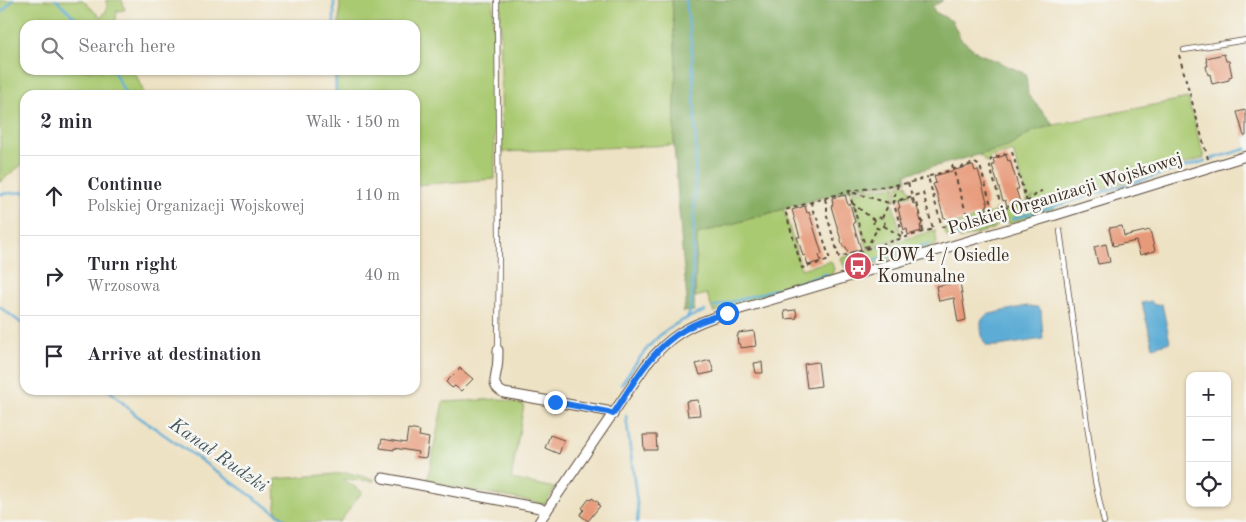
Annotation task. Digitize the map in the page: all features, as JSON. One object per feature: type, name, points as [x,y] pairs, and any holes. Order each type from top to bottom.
[{"type":"street","name":"Polskiej Organizacji Wojskowej","points":[[539,522],[638,375],[658,350],[679,333],[703,321],[1246,156]]},
{"type":"street","points":[[498,350],[494,378],[495,385],[504,394],[613,414]]},
{"type":"street","points":[[383,478],[540,508],[546,512]]},
{"type":"lane","points":[[497,0],[498,350]]},
{"type":"lane","points":[[1184,50],[1246,40]]},
{"type":"lane","name":"Polskiej Organizacji Wojskowej","points":[[1060,231],[1095,481],[1104,522]]},
{"type":"path","points":[[1184,50],[1179,54],[1210,167]]},
{"type":"path","points":[[1027,202],[1012,152],[992,158],[989,163],[1002,209],[1027,202],[1042,191]]},
{"type":"path","points":[[811,202],[813,211],[818,218],[830,260],[802,268],[785,210],[811,202],[824,198],[849,191],[908,183],[953,169],[975,163],[980,166],[993,212],[942,227],[928,177]]},
{"type":"path","points":[[952,165],[968,219]]},
{"type":"path","points":[[908,183],[914,202],[917,203],[923,224],[923,232]]},
{"type":"path","points":[[882,218],[898,184]]},
{"type":"path","points":[[824,198],[827,216],[840,257],[933,229],[923,193],[891,202],[849,191]]},
{"type":"path","points":[[849,191],[866,249]]},
{"type":"path","points":[[891,202],[904,238]]},
{"type":"path","points":[[852,203],[874,220],[877,228]]},
{"type":"path","points":[[874,220],[882,218]]},
{"type":"path","points":[[882,218],[884,219],[884,226]]},
{"type":"path","points":[[884,226],[904,238]]},
{"type":"path","points":[[877,228],[884,228],[884,226]]},
{"type":"path","points":[[866,249],[877,228]]},
{"type":"green space","points":[[0,0],[83,0],[101,18],[107,9],[106,0],[122,0],[125,10],[117,11],[116,20],[20,20],[20,75],[136,75],[143,90],[20,90],[20,166],[0,182]]},
{"type":"green space","points":[[340,0],[493,0],[495,179],[420,185],[420,90],[335,90],[337,75],[420,75],[420,20],[339,20]]},
{"type":"green space","points":[[500,0],[672,0],[676,63],[674,145],[502,152]]},
{"type":"green space","points":[[672,0],[943,0],[932,6],[935,12],[952,21],[960,38],[978,53],[1026,74],[1028,95],[1054,125],[1033,131],[1008,147],[906,174],[907,181],[849,190],[697,234],[694,311],[682,312],[687,299],[674,145],[676,63]]},
{"type":"green space","points":[[1188,98],[1204,158],[1053,204],[1054,210],[1008,224],[1003,210],[1027,203],[1035,196],[1027,201],[1013,151],[991,157],[987,163],[979,155],[1008,147],[1033,131],[1054,125]]},
{"type":"green space","points":[[907,184],[911,195],[894,200],[899,185]]},
{"type":"green space","points":[[896,186],[892,201],[902,237],[867,248],[851,192]]},
{"type":"green space","points":[[784,209],[801,269],[831,261],[834,269],[832,274],[827,278],[714,312],[707,294],[695,297],[697,234]]},
{"type":"green space","points":[[995,212],[998,224],[995,228],[960,239],[959,236],[949,239],[946,235],[944,228],[951,225],[952,233],[954,234],[952,225]]},
{"type":"green space","points":[[935,230],[937,243],[935,246],[875,264],[874,261],[850,269],[845,267],[841,258]]},
{"type":"green space","points":[[500,399],[524,405],[511,479],[555,488],[545,504],[427,482],[443,402]]},
{"type":"green space","points":[[348,473],[374,479],[374,481],[343,479],[362,492],[340,522],[290,522],[276,511],[275,479]]},
{"type":"water","points":[[1151,301],[1154,305],[1162,304],[1170,342],[1153,347],[1142,303]]},
{"type":"water","points":[[1026,306],[1037,307],[1041,310],[1043,339],[987,346],[982,337],[981,328],[981,321],[986,315]]},
{"type":"building","points":[[1224,54],[1226,61],[1229,61],[1232,76],[1229,77],[1229,80],[1212,84],[1210,74],[1208,75],[1206,58]]},
{"type":"building","points":[[1246,110],[1246,136],[1244,136],[1237,112]]},
{"type":"building","points":[[1006,155],[1008,161],[1010,160],[1019,189],[1016,189],[1020,203],[1007,206],[1005,200],[1003,201],[992,165],[995,165],[993,159]]},
{"type":"building","points":[[973,165],[975,171],[978,170],[988,205],[986,206],[987,212],[948,224],[946,218],[944,218],[933,184],[936,183],[934,176]]},
{"type":"building","points":[[845,195],[848,205],[850,204],[855,222],[853,223],[861,249],[848,253],[846,247],[843,247],[831,206],[833,205],[832,198]]},
{"type":"building","points":[[911,198],[913,204],[916,203],[922,225],[920,225],[921,231],[908,235],[907,229],[904,230],[898,201]]},
{"type":"building","points":[[805,206],[807,213],[809,212],[822,254],[819,255],[821,261],[808,265],[797,237],[800,237],[792,210]]},
{"type":"building","points":[[1122,226],[1124,236],[1150,230],[1155,251],[1140,255],[1136,241],[1113,246],[1109,228]]},
{"type":"building","points":[[1106,244],[1110,262],[1098,264],[1094,247]]},
{"type":"building","points":[[960,282],[966,320],[958,322],[954,298],[939,301],[936,286]]},
{"type":"building","points":[[796,310],[797,318],[785,319],[784,311]]},
{"type":"building","points":[[754,331],[756,346],[740,348],[738,333]]},
{"type":"building","points":[[710,360],[714,372],[700,375],[696,364]]},
{"type":"building","points":[[762,362],[763,373],[756,373],[754,363]]},
{"type":"building","points":[[818,362],[821,386],[807,388],[804,364]]},
{"type":"building","points":[[460,368],[473,379],[461,391],[455,386],[452,388],[446,382]]},
{"type":"building","points":[[698,400],[700,415],[688,416],[686,401]]},
{"type":"building","points":[[408,429],[420,431],[419,436],[429,438],[426,458],[417,457],[418,452],[380,448],[382,439],[406,443]]},
{"type":"building","points":[[550,435],[564,440],[559,454],[545,448]]},
{"type":"building","points":[[643,435],[656,435],[657,450],[644,450]]},
{"type":"building","points":[[592,498],[600,506],[588,521],[580,515],[584,510],[582,508]]},
{"type":"waterway","points":[[0,14],[13,0]]},
{"type":"waterway","points":[[56,0],[78,20]]},
{"type":"waterway","points":[[334,0],[334,20]]},
{"type":"waterway","points":[[686,0],[692,53],[696,139],[692,298],[687,318]]},
{"type":"waterway","points":[[116,75],[123,90]]},
{"type":"waterway","points":[[335,75],[336,90]]},
{"type":"waterway","points":[[1211,159],[1246,149]]},
{"type":"waterway","points":[[1012,219],[1205,161]]},
{"type":"waterway","points":[[0,194],[20,192]]},
{"type":"waterway","points":[[955,236],[992,225]]},
{"type":"waterway","points":[[852,267],[929,244]]},
{"type":"waterway","points":[[714,307],[827,274]]},
{"type":"waterway","name":"Kanał Rudzki","points":[[0,307],[20,322]]},
{"type":"waterway","points":[[621,385],[642,355],[662,333],[679,322],[705,311]]},
{"type":"waterway","name":"Kanał Rudzki","points":[[114,395],[136,415],[289,522]]},
{"type":"waterway","points":[[626,416],[638,511],[637,522]]},
{"type":"place","name":"POW 4 / Osiedle Komunalne","points":[[858,266]]},
{"type":"route","points":[[555,402],[613,414],[638,375],[662,346],[686,328],[727,313]]}]
